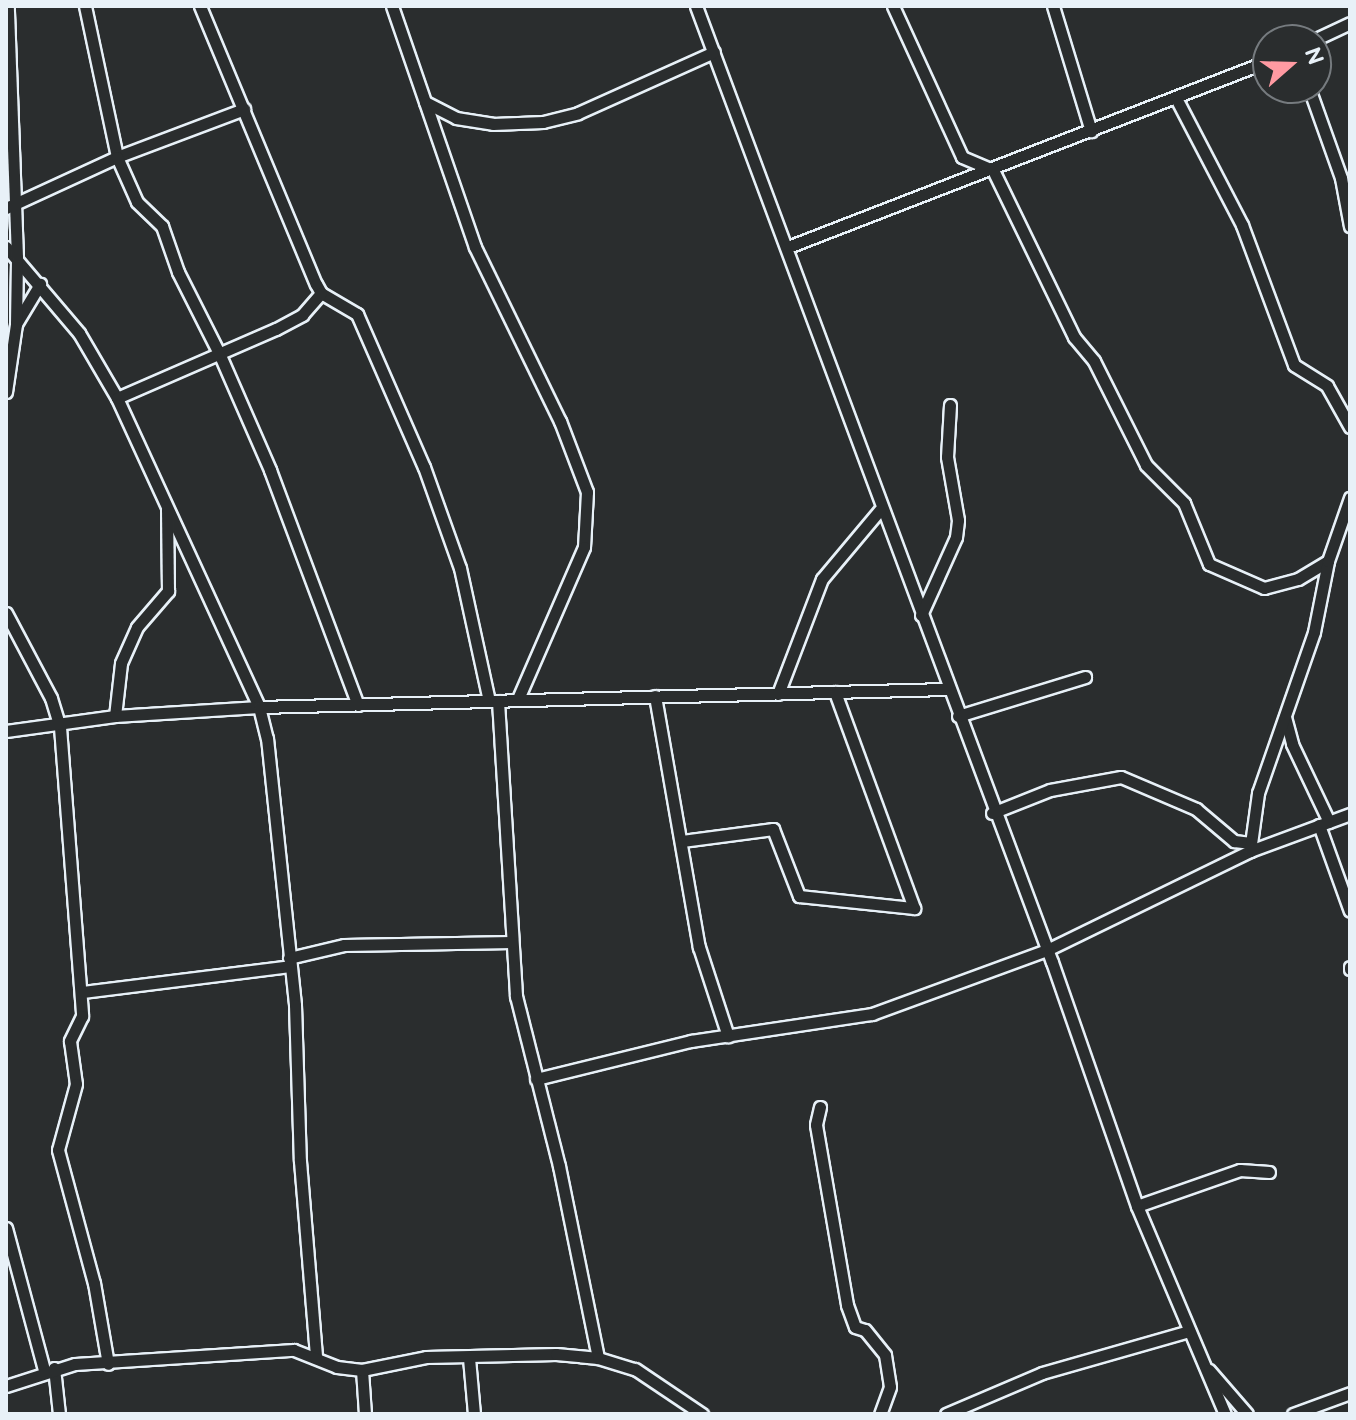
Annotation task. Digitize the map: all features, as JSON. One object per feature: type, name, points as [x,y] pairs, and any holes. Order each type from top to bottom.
[{"type":"street","points":[[6,392],[16,324],[17,257],[11,205],[8,6]]},
{"type":"street","points":[[85,6],[117,157],[137,202],[162,226],[178,272],[219,353],[270,470],[358,705]]},
{"type":"street","points":[[200,6],[321,293],[357,314],[424,467],[460,568],[494,701],[514,906],[512,942],[522,1034],[536,1079],[598,1358]]},
{"type":"street","points":[[392,6],[475,247],[560,421],[587,492],[584,547],[518,699]]},
{"type":"street","points":[[696,6],[788,247],[880,510],[992,813],[1047,950],[1137,1206],[1225,1414]]},
{"type":"street","points":[[893,6],[962,157],[993,170],[1074,337],[1094,361],[1146,465],[1184,503],[1209,564],[1264,588],[1298,579],[1328,561]]},
{"type":"street","points":[[1053,6],[1091,131]]},
{"type":"street","points":[[425,102],[456,118],[493,124],[543,122],[578,113],[714,52]]},
{"type":"street","points":[[788,247],[1177,100],[1252,68]]},
{"type":"street","points":[[1177,100],[1242,225],[1294,365],[1327,386],[1350,427]]},
{"type":"street","points":[[1315,104],[1341,178],[1350,226]]},
{"type":"street","points":[[11,205],[117,157],[244,109]]},
{"type":"street","points":[[6,247],[79,333],[117,398],[167,500],[196,578],[259,707],[267,738],[290,962],[316,1355]]},
{"type":"street","points":[[16,324],[40,284]]},
{"type":"street","points":[[117,398],[302,315],[321,293]]},
{"type":"street","points":[[921,615],[950,556],[957,529],[947,457],[950,405]]},
{"type":"street","points":[[1250,847],[1258,793],[1314,632],[1328,561],[1350,498]]},
{"type":"street","points":[[115,716],[121,663],[137,627],[170,580],[167,500]]},
{"type":"street","points":[[778,694],[822,579],[880,510]]},
{"type":"street","points":[[6,613],[51,698],[60,727],[82,992],[81,1026],[70,1041],[74,1103],[58,1138],[58,1150],[94,1283],[108,1364]]},
{"type":"street","points":[[958,716],[1085,677]]},
{"type":"street","points":[[6,731],[60,727],[115,716],[259,707],[948,689]]},
{"type":"street","points":[[682,841],[773,829],[799,896],[914,908],[835,692]]},
{"type":"street","points":[[655,696],[699,947],[728,1036]]},
{"type":"street","points":[[1285,717],[1292,744],[1324,823],[1350,911]]},
{"type":"street","points":[[992,813],[1050,790],[1121,777],[1196,809],[1234,841],[1250,847]]},
{"type":"street","points":[[536,1079],[728,1036],[872,1014],[1047,950],[1250,847],[1350,814]]},
{"type":"street","points":[[82,992],[290,962],[344,945],[512,942]]},
{"type":"street","points":[[820,1107],[816,1125],[847,1305],[855,1327],[865,1330],[885,1355],[890,1387],[880,1414]]},
{"type":"street","points":[[1137,1206],[1240,1170],[1269,1172]]},
{"type":"street","points":[[6,1228],[49,1369],[59,1414]]},
{"type":"street","points":[[946,1414],[1042,1373],[1189,1331]]},
{"type":"street","points":[[6,1386],[49,1369],[294,1350],[316,1355],[337,1367],[362,1370],[404,1359],[598,1358],[635,1369],[702,1414]]},
{"type":"street","points":[[1199,1357],[1247,1414]]},
{"type":"street","points":[[469,1358],[474,1414]]},
{"type":"street","points":[[362,1370],[365,1414]]},
{"type":"street","points":[[1293,1414],[1350,1393]]}]
